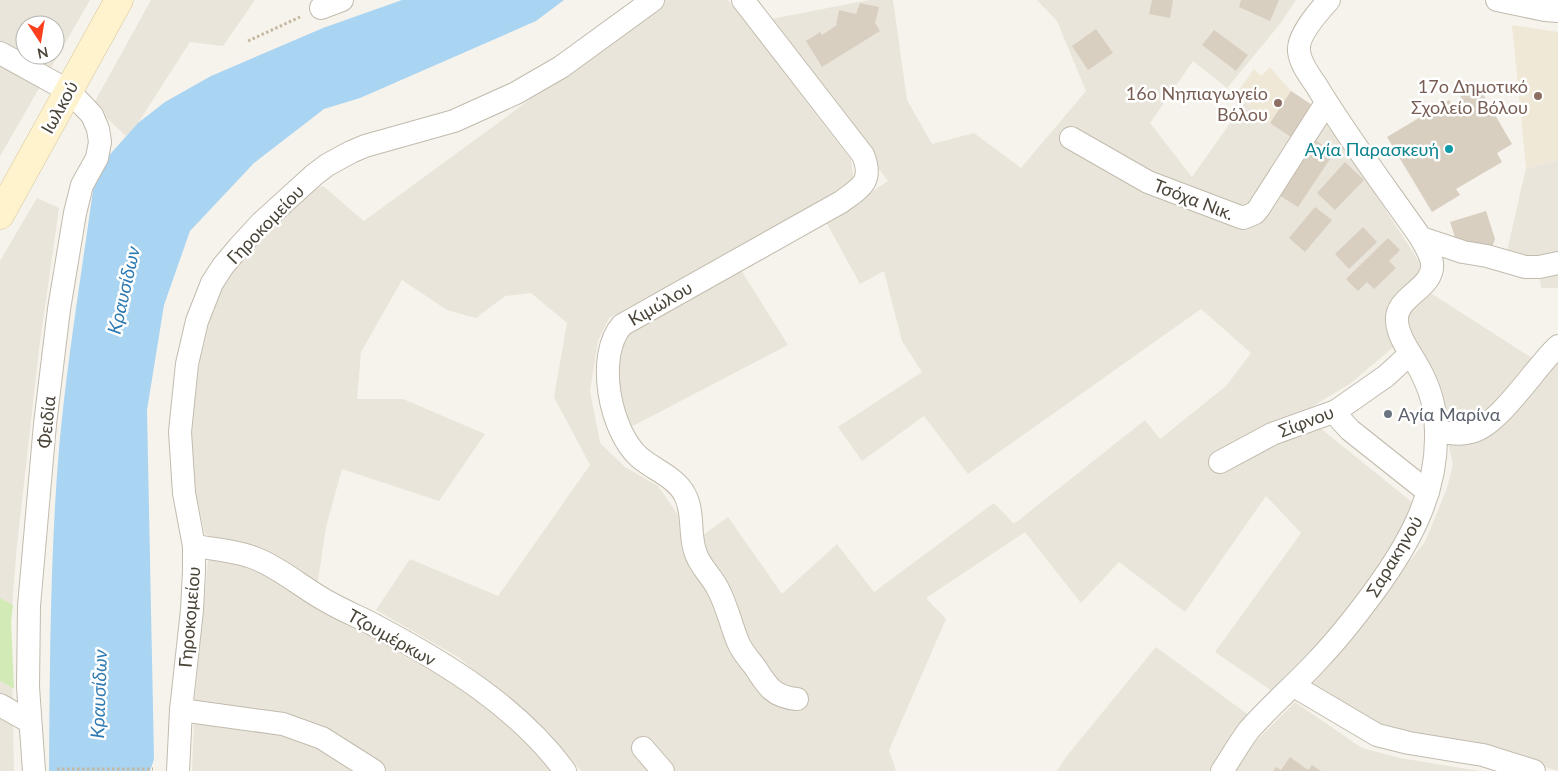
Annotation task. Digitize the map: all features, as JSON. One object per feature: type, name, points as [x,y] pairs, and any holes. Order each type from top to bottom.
[{"type":"main road","name":"Ιωλκού","points":[[0,215],[7,186],[69,91],[119,0]]},
{"type":"street","points":[[321,8],[342,0]]},
{"type":"street","name":"Γηροκομείου","points":[[169,770],[181,710],[193,593],[194,546],[186,509],[180,432],[186,364],[203,304],[220,272],[239,247],[286,199],[334,161],[365,146],[454,121],[516,93],[562,67],[653,0]]},
{"type":"street","name":"Κιμώλου","points":[[743,0],[863,155],[867,172],[866,182],[861,188],[840,202],[622,325],[612,339],[608,370],[609,393],[619,426],[632,450],[640,458],[675,482],[685,494],[689,503],[692,540],[697,558],[718,587],[738,642],[745,655],[774,693],[785,698],[797,699]]},
{"type":"street","name":"Σαρακηνού","points":[[1222,771],[1249,731],[1294,686],[1343,632],[1393,564],[1413,533],[1423,509],[1433,474],[1436,432],[1430,392],[1424,376],[1410,354],[1398,329],[1396,320],[1399,309],[1428,278],[1432,262],[1421,238],[1326,103],[1302,62],[1298,49],[1302,39],[1312,20],[1329,0]]},
{"type":"street","points":[[1497,0],[1554,8]]},
{"type":"street","name":"Φειδία","points":[[0,53],[69,91],[92,116],[98,129],[100,142],[98,155],[84,179],[79,194],[59,310],[30,580],[27,665],[34,770]]},
{"type":"street","name":"Τσόχα Νικ.","points":[[1071,138],[1148,182],[1243,218],[1255,213],[1259,208],[1326,103]]},
{"type":"street","points":[[1421,238],[1462,252],[1487,256],[1525,266],[1539,268],[1558,263]]},
{"type":"street","points":[[1436,432],[1466,434],[1484,426],[1507,405],[1558,346]]},
{"type":"street","name":"Σίφνου","points":[[1220,462],[1272,434],[1336,412],[1386,376],[1410,354]]},
{"type":"street","points":[[1336,412],[1350,430],[1428,492]]},
{"type":"street","name":"Τζουμέρκων","points":[[194,546],[221,550],[257,559],[322,599],[375,625],[437,661],[490,696],[515,717],[536,737],[565,771]]},
{"type":"street","points":[[1294,686],[1377,735],[1409,743],[1467,751],[1534,771]]},
{"type":"street","points":[[0,705],[30,722]]},
{"type":"street","points":[[181,710],[258,719],[293,726],[322,738],[374,771]]},
{"type":"street","points":[[642,748],[663,771]]},
{"type":"path","points":[[248,40],[321,8]]},
{"type":"path","points":[[34,770],[169,770]]},
{"type":"shaded area","points":[[0,0],[90,0],[65,43],[65,15],[15,15],[15,65],[52,65],[0,156]]},
{"type":"shaded area","points":[[151,0],[255,0],[223,46],[190,42],[138,123],[126,136],[93,105]]},
{"type":"shaded area","points":[[666,0],[728,0],[851,160],[854,183],[609,318],[598,341],[590,391],[600,443],[625,467],[658,486],[678,515],[682,550],[728,517],[782,594],[837,544],[874,592],[994,503],[1014,524],[1145,420],[1160,439],[1226,386],[1251,353],[1201,309],[968,474],[924,416],[862,461],[838,427],[922,372],[902,341],[884,271],[860,284],[826,222],[888,181],[766,20],[869,0],[893,0],[907,100],[932,144],[974,133],[1021,168],[1086,91],[1057,21],[1037,0],[1296,0],[1280,24],[1227,88],[1193,61],[1150,123],[1192,177],[1245,102],[1270,123],[1324,122],[1348,151],[1423,268],[1398,343],[1351,383],[1310,408],[1319,427],[1418,507],[1343,622],[1278,695],[1215,652],[1301,533],[1266,496],[1185,612],[1119,562],[1081,603],[1025,532],[926,598],[946,619],[889,750],[896,771],[581,771],[547,730],[458,657],[376,610],[410,559],[498,596],[590,465],[554,397],[567,323],[531,293],[505,296],[476,318],[447,310],[402,280],[361,352],[357,399],[403,399],[485,434],[439,501],[342,469],[326,527],[317,587],[258,553],[205,534],[194,486],[189,431],[200,361],[215,299],[248,246],[315,189],[323,186],[364,221]]},
{"type":"shaded area","name":"17ο Δημοτικό Σχολείο Βόλου","points":[[1512,25],[1558,32],[1558,160],[1526,168]]},
{"type":"shaded area","name":"16ο Νηπιαγωγείο Βόλου","points":[[1270,67],[1291,91],[1312,105],[1270,123],[1236,94],[1254,69],[1261,76]]},
{"type":"shaded area","points":[[1558,160],[1558,288],[1541,288],[1538,258],[1507,251],[1526,168]]},
{"type":"shaded area","points":[[37,198],[59,208],[39,349],[16,555],[11,622],[14,771],[0,771],[0,261]]},
{"type":"shaded area","points":[[741,270],[788,345],[629,428],[618,403],[616,354],[629,333]]},
{"type":"shaded area","points":[[1426,290],[1546,367],[1558,356],[1558,771],[1481,747],[1368,723],[1308,686],[1425,542],[1447,488],[1453,464],[1431,366],[1403,317]]},
{"type":"shaded area","points":[[208,560],[259,568],[375,633],[503,716],[556,771],[192,771],[195,697]]},
{"type":"shaded area","points":[[1156,647],[1250,716],[1213,771],[1057,771],[1066,757]]},
{"type":"shaded area","points":[[1295,702],[1362,748],[1400,758],[1480,771],[1232,771],[1247,750]]},
{"type":"green space","points":[[0,598],[13,605],[11,622],[14,689],[0,681]]},
{"type":"water","name":"Κραυσίδων","points":[[402,0],[564,0],[536,21],[360,98],[324,109],[254,163],[190,231],[164,305],[147,410],[154,759],[150,771],[49,771],[52,570],[59,449],[70,349],[94,183],[104,161],[138,123],[165,102],[211,76],[323,28]]},
{"type":"building","points":[[1152,0],[1173,0],[1170,18],[1149,14]]},
{"type":"building","points":[[1241,0],[1279,0],[1270,21],[1239,7]]},
{"type":"building","points":[[860,3],[879,7],[875,23],[880,31],[822,67],[806,41],[820,32],[822,35],[837,25],[839,10],[856,14]]},
{"type":"building","points":[[1096,29],[1113,53],[1088,70],[1072,46]]},
{"type":"building","points":[[1214,30],[1248,55],[1236,71],[1202,45]]},
{"type":"building","name":"Αγία Παρασκευή","points":[[1477,84],[1512,144],[1497,153],[1502,162],[1456,189],[1460,195],[1432,212],[1387,137],[1449,100],[1457,113],[1467,107],[1459,94]]},
{"type":"building","points":[[1291,91],[1312,105],[1291,137],[1270,123]]},
{"type":"building","points":[[1311,137],[1334,153],[1298,207],[1274,192]]},
{"type":"building","points":[[1345,162],[1364,180],[1335,210],[1317,193]]},
{"type":"building","points":[[1315,207],[1332,220],[1305,252],[1289,238]]},
{"type":"building","points":[[1486,211],[1495,239],[1490,253],[1459,249],[1450,222]]},
{"type":"building","points":[[1363,227],[1377,242],[1349,269],[1335,254]]},
{"type":"building","points":[[1388,238],[1400,250],[1389,261],[1396,268],[1374,289],[1367,282],[1358,291],[1346,279]]},
{"type":"building","points":[[1290,757],[1308,770],[1312,765],[1321,771],[1273,771],[1276,767],[1281,770]]},
{"type":"place","name":"17ο Δημοτικό Σχολείο Βόλου","points":[[1538,96]]},
{"type":"place","name":"16ο Νηπιαγωγείο Βόλου","points":[[1278,103]]},
{"type":"place","name":"Αγία Παρασκευή","points":[[1449,149]]},
{"type":"place","name":"Αγία Μαρίνα","points":[[1388,414]]}]
